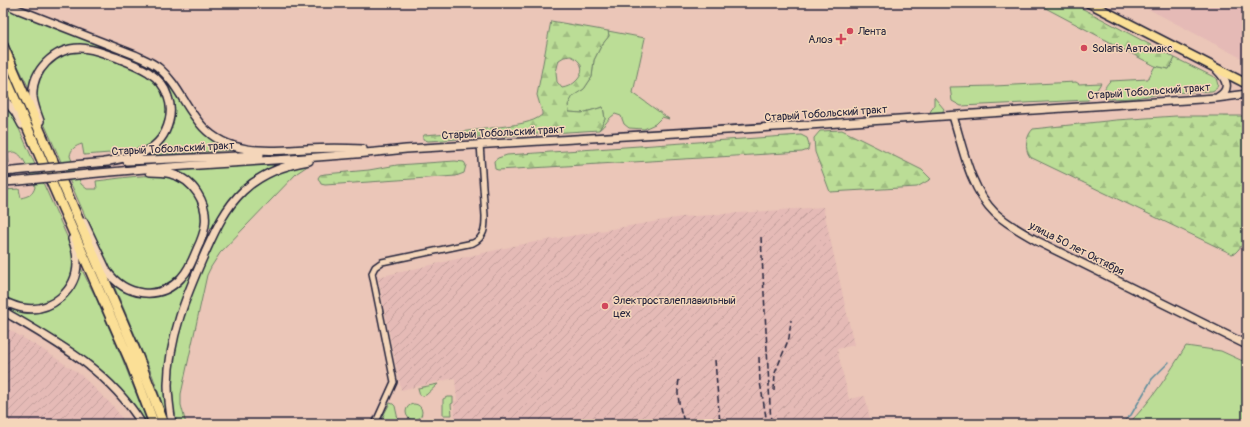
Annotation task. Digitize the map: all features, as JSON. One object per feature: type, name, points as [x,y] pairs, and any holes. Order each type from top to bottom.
[{"type":"highway","points":[[3,46],[144,370],[164,424]]},
{"type":"highway","points":[[3,72],[130,361],[154,424]]},
{"type":"main road","points":[[5,3],[151,62],[168,77],[192,114],[202,126],[229,145],[243,149],[265,151],[341,148],[365,151]]},
{"type":"main road","points":[[1089,3],[1247,84]]},
{"type":"main road","points":[[42,137],[41,123],[33,98],[34,84],[42,66],[54,56],[71,48],[87,48],[138,66],[154,76],[161,83],[166,92],[170,105],[170,119],[168,126],[161,139],[145,152],[104,162]]},
{"type":"main road","points":[[1216,69],[1226,82],[1225,92],[1216,98]]},
{"type":"main road","name":"Старый Тобольский тракт","points":[[3,172],[104,162],[406,149],[953,116],[1216,98],[1247,94]]},
{"type":"main road","points":[[3,98],[15,112],[24,131],[33,141]]},
{"type":"main road","name":"улица 50 лет Октября","points":[[953,116],[966,161],[974,181],[991,208],[1010,225],[1039,242],[1247,345]]},
{"type":"main road","points":[[172,424],[168,386],[171,351],[175,332],[190,285],[216,229],[229,208],[238,196],[259,178],[275,171],[300,163],[341,158],[365,151]]},
{"type":"main road","name":"Старый Тобольский тракт","points":[[3,183],[103,172],[365,151]]},
{"type":"main road","points":[[70,200],[78,209],[108,271],[116,281],[130,290],[143,293],[162,291],[172,286],[190,266],[198,249],[204,230],[205,212],[198,193],[180,177],[170,174],[154,172],[103,172]]},
{"type":"main road","points":[[3,301],[22,308],[34,309],[45,307],[57,301],[64,295],[72,284],[77,270],[77,256],[73,241],[62,216],[59,201]]},
{"type":"main road","points":[[3,311],[60,345],[96,370],[123,398],[142,424]]},
{"type":"street","points":[[375,424],[394,382],[372,273],[375,267],[382,262],[473,243],[482,237],[484,232],[485,216],[480,144]]},
{"type":"shaded area","points":[[1137,3],[1247,3],[1247,61]]},
{"type":"shaded area","points":[[823,207],[854,345],[837,349],[849,399],[865,396],[871,424],[446,424],[455,422],[454,401],[457,401],[455,378],[401,390],[378,277],[518,245],[682,217]]},
{"type":"shaded area","points":[[3,326],[42,349],[81,375],[113,406],[126,424],[3,424]]},
{"type":"green space","points":[[1036,3],[1072,3],[1175,58],[1169,69],[1155,66]]},
{"type":"green space","points":[[3,5],[99,44],[97,47],[87,45],[58,50],[29,88],[3,33]]},
{"type":"green space","points":[[551,21],[608,31],[609,36],[601,46],[594,60],[592,77],[584,89],[573,96],[568,105],[569,112],[582,113],[603,107],[605,119],[599,130],[428,141],[423,139],[424,135],[520,124],[534,120],[542,115],[537,95]],"holes":[[[571,56],[581,64],[581,74],[574,83],[562,88],[557,82],[556,72],[559,60],[564,57]]]},
{"type":"green space","points":[[608,31],[645,38],[633,93],[669,119],[662,117],[655,124],[644,129],[629,128],[624,124],[621,116],[615,114],[599,130],[605,119],[603,107],[582,113],[569,112],[568,105],[573,95],[584,89],[592,77],[594,60],[601,46],[609,36]]},
{"type":"green space","points":[[81,51],[105,57],[138,70],[154,80],[160,87],[167,104],[165,126],[153,143],[144,150],[142,147],[123,152],[84,155],[82,144],[71,151],[70,156],[81,184],[87,189],[97,189],[96,181],[134,176],[164,176],[178,181],[194,195],[200,208],[202,223],[194,249],[180,274],[166,286],[158,289],[138,289],[128,285],[117,277],[107,265],[39,112],[37,89],[39,79],[44,71],[51,63],[59,58],[69,53]]},
{"type":"green space","points":[[1175,58],[1216,78],[1218,85],[1216,89],[1212,91],[1168,93],[1134,98],[1108,99],[1106,97],[1104,90],[1110,81],[1148,79],[1155,66],[1169,69]]},
{"type":"green space","points":[[1076,82],[1079,84],[1101,83],[1093,96],[1088,100],[961,106],[952,101],[950,87],[994,86]]},
{"type":"green space","points":[[169,84],[187,111],[234,150],[149,155],[149,153],[166,137]]},
{"type":"green space","points":[[934,97],[944,109],[941,113],[929,114],[934,105]]},
{"type":"green space","points":[[3,102],[16,122],[73,250],[74,267],[69,283],[61,293],[51,301],[33,306],[3,298],[3,190],[19,189],[21,198],[32,193],[35,187],[20,155],[14,152],[8,153],[9,163],[3,164],[3,150],[7,139],[6,131],[3,125]]},
{"type":"green space","points":[[1176,116],[1247,116],[1247,244],[1242,245],[1235,253],[1232,254],[1030,157],[1026,146],[1027,139],[1033,129],[1116,120]]},
{"type":"green space","points":[[842,130],[922,170],[931,179],[917,187],[830,192],[815,152],[814,138],[820,131]]},
{"type":"green space","points":[[801,135],[807,138],[809,144],[808,150],[802,152],[498,170],[495,169],[494,161],[507,155]]},
{"type":"green space","points":[[455,161],[464,162],[466,165],[464,173],[456,176],[325,185],[321,184],[318,178],[320,175],[325,174],[369,170],[397,165]]},
{"type":"green space","points":[[289,162],[255,179],[214,227],[208,229],[207,209],[201,192],[190,180],[172,171]]},
{"type":"green space","points":[[309,165],[297,173],[220,253],[211,267],[207,275],[181,394],[181,405],[186,424],[176,424],[172,379],[178,338],[190,298],[218,232],[232,209],[244,195],[258,183],[291,169]]},
{"type":"green space","points":[[81,268],[96,298],[122,358],[148,424],[145,423],[117,386],[86,358],[52,335],[3,307],[3,305],[23,313],[38,313],[52,308],[70,294],[74,288]]},
{"type":"green space","points":[[189,274],[191,277],[180,305],[171,336],[167,417],[153,377],[114,286],[140,296],[156,296],[171,291]]},
{"type":"green space","points":[[1186,346],[1221,351],[1247,363],[1247,424],[1128,424],[1152,397]]},
{"type":"green space","points":[[438,384],[426,395],[420,395],[418,388]]},
{"type":"green space","points":[[453,397],[453,403],[451,404],[452,415],[443,415],[443,399]]},
{"type":"green space","points":[[390,403],[395,406],[399,424],[383,424],[383,416]]},
{"type":"green space","points":[[411,404],[417,404],[422,409],[420,418],[417,420],[411,420],[406,415],[406,409]]},
{"type":"waterway","points":[[1121,424],[1131,415],[1152,379],[1169,362]]},
{"type":"railway","points":[[761,237],[771,424]]},
{"type":"railway","points":[[774,391],[775,373],[789,338],[791,320]]},
{"type":"railway","points":[[759,357],[760,382],[766,417]]},
{"type":"railway","points":[[715,360],[720,424]]},
{"type":"railway","points":[[679,380],[679,402],[685,424]]},
{"type":"place","name":"Лента","points":[[850,31]]},
{"type":"place","name":"Алоэ","points":[[841,39]]},
{"type":"place","name":"Solaris Автомакс","points":[[1084,48]]},
{"type":"place","name":"Электросталеплавильный цех","points":[[605,306]]}]
